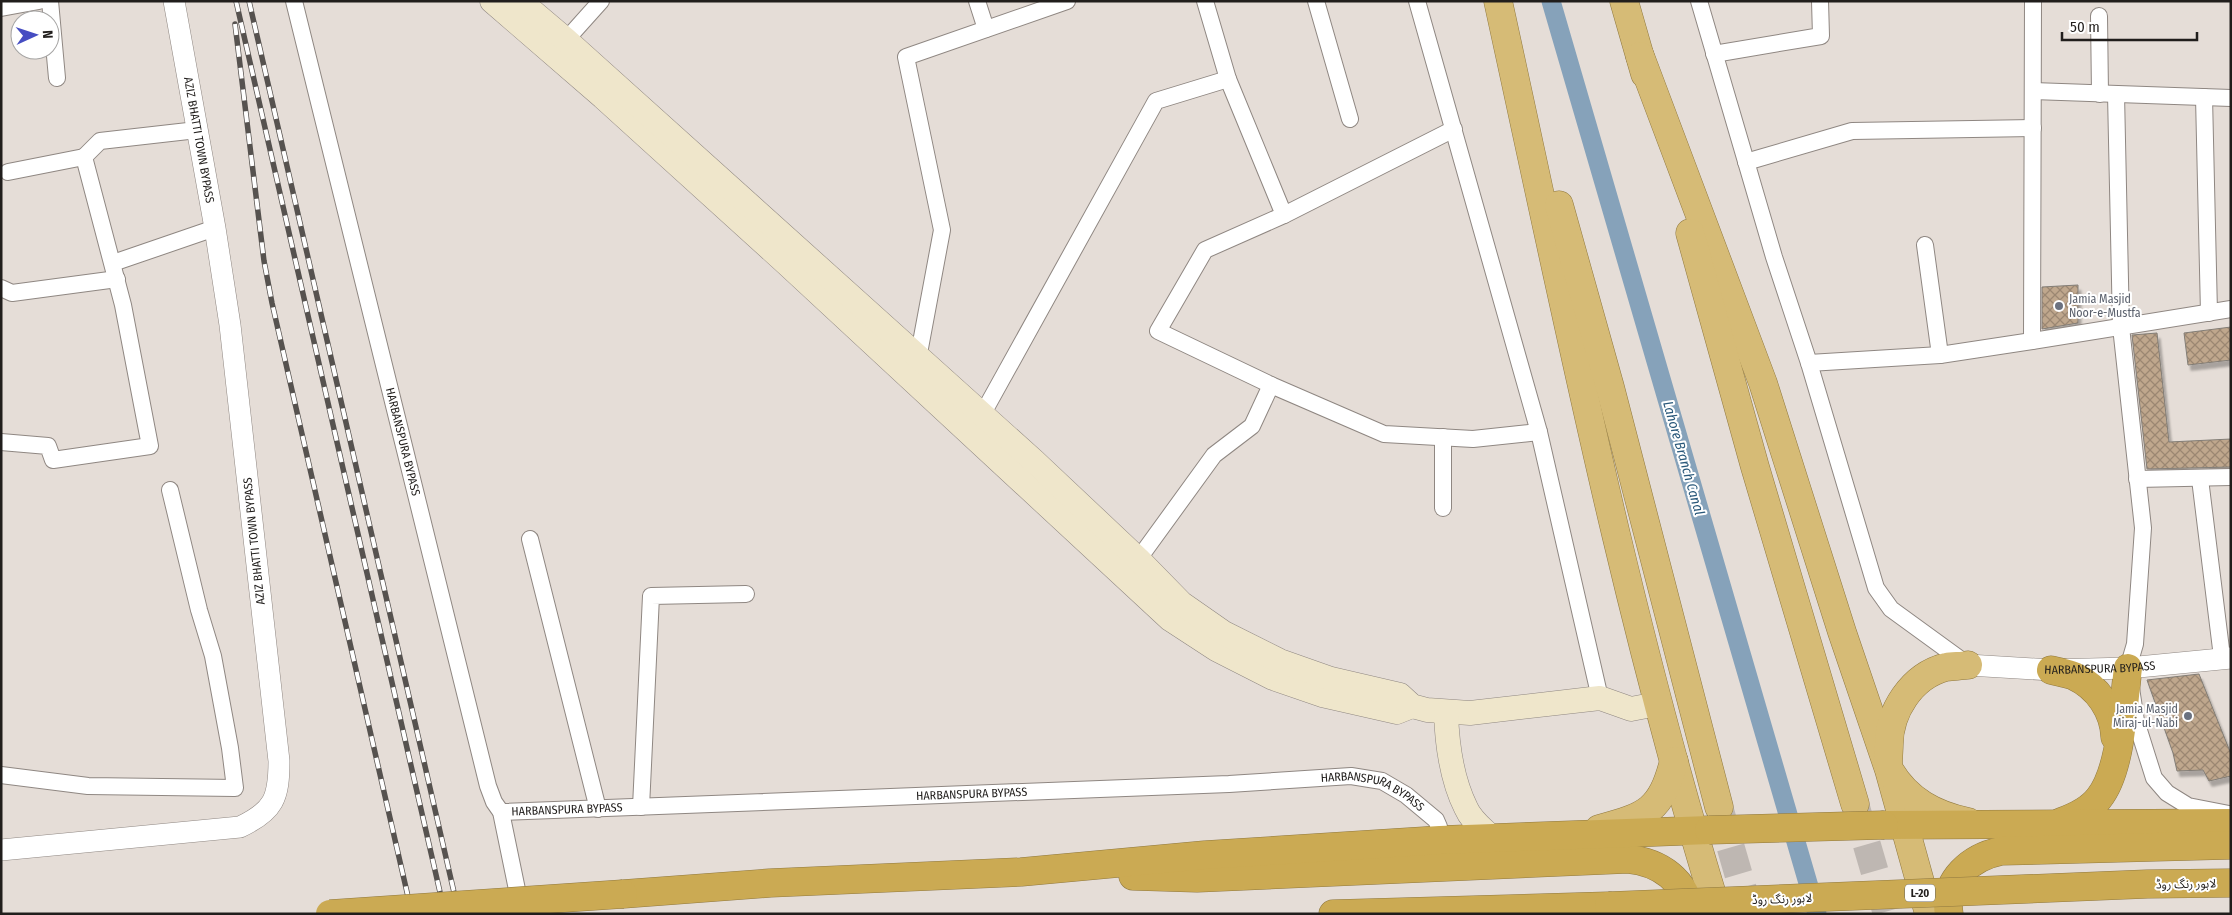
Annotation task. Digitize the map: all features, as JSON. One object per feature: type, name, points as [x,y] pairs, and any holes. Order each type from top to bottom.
[{"type":"highway","points":[[1498,1],[1595,445],[1657,704],[1674,761],[1707,823]]},
{"type":"highway","points":[[1498,1],[1574,254],[1707,823],[1718,914]]},
{"type":"highway","points":[[1624,1],[1755,467],[1855,804]]},
{"type":"highway","points":[[1640,56],[1764,384],[1842,632],[1889,770],[1905,790],[1924,808],[1948,818],[1977,824]]},
{"type":"highway","points":[[1928,914],[1894,825],[1889,770],[1889,742],[1893,717],[1904,696],[1922,679],[1944,668],[1968,665]]},
{"type":"highway","points":[[2057,824],[2080,815],[2099,799],[2111,778],[2128,668]]},
{"type":"highway","points":[[2051,670],[2073,676],[2093,688],[2107,706],[2115,728],[2116,754]]},
{"type":"highway","points":[[1583,834],[1632,820],[1649,811],[1662,796],[1674,761]]},
{"type":"highway","points":[[330,914],[770,883],[1021,872],[1205,855],[1491,837],[1583,834],[1707,823],[1894,825],[2231,823]]},
{"type":"highway","points":[[1949,914],[1950,891],[1958,876],[1969,863],[1984,854],[2001,851],[2231,846]]},
{"type":"highway","points":[[1021,872],[1197,878],[1628,858],[1646,860],[1662,868],[1676,879],[1685,894],[1690,914]]},
{"type":"highway","name":"لاہور رنگ روڈ","points":[[1333,914],[1609,906],[2147,884],[2231,883]]},
{"type":"main road","points":[[492,1],[603,97],[918,383],[979,426],[1138,559],[1181,603],[1224,633],[1280,661],[1331,679],[1400,695],[1412,706],[1446,713],[1470,713],[1600,698],[1631,709],[1657,704]]},
{"type":"main road","points":[[520,1],[796,246],[917,358],[979,426],[1125,578],[1170,619],[1216,649],[1273,678],[1322,695],[1396,712],[1412,706]]},
{"type":"main road","points":[[1446,713],[1447,738],[1459,789],[1466,809],[1491,837]]},
{"type":"street","points":[[1,8],[39,1]]},
{"type":"street","points":[[50,1],[57,78]]},
{"type":"street","name":"AZIZ BHATTI TOWN BYPASS","points":[[1,850],[240,827],[257,819],[271,806],[279,785],[278,751],[232,335],[216,228],[174,1]]},
{"type":"street","name":"HARBANSPURA BYPASS","points":[[294,1],[488,786],[494,802],[501,812],[1229,784],[1351,776],[1382,781],[1406,795],[1436,820],[1439,826],[1440,840]]},
{"type":"street","points":[[566,40],[601,1]]},
{"type":"street","points":[[977,1],[986,29]]},
{"type":"street","points":[[918,383],[917,358],[942,230],[906,57],[1067,1]]},
{"type":"street","points":[[1205,1],[1228,78],[1284,215]]},
{"type":"street","points":[[1316,1],[1350,119]]},
{"type":"street","points":[[1417,1],[1539,432],[1600,698]]},
{"type":"street","points":[[1699,1],[1774,257],[1809,363],[1876,588],[1891,610],[1968,665]]},
{"type":"street","points":[[1714,54],[1821,36],[1820,1]]},
{"type":"street","points":[[2032,341],[2034,1]]},
{"type":"street","points":[[2099,16],[2108,94],[2121,327],[2142,528],[2135,644],[2128,668],[2136,721],[2154,778],[2167,793],[2188,806],[2231,814]]},
{"type":"street","points":[[979,426],[1156,101],[1228,78]]},
{"type":"street","points":[[2033,91],[2231,98]]},
{"type":"street","points":[[2204,97],[2209,313]]},
{"type":"street","points":[[1746,162],[1852,132],[2033,128]]},
{"type":"street","points":[[1454,129],[1284,215],[1205,250],[1158,331],[1271,385],[1384,434],[1473,438],[1539,432]]},
{"type":"street","points":[[8,172],[84,157],[100,141],[197,130]]},
{"type":"street","points":[[1,442],[48,446],[54,460],[150,446],[115,271],[84,157]]},
{"type":"street","points":[[1,288],[12,293],[115,271],[216,228]]},
{"type":"street","points":[[1925,245],[1940,355]]},
{"type":"street","points":[[1809,363],[1940,355],[2231,309]]},
{"type":"street","points":[[1125,578],[1214,455],[1252,426],[1271,385]]},
{"type":"street","points":[[1443,437],[1443,508]]},
{"type":"street","points":[[2137,479],[2231,477]]},
{"type":"street","points":[[2200,479],[2226,657]]},
{"type":"street","points":[[1,775],[88,786],[235,788],[230,748],[213,656],[198,610],[170,490]]},
{"type":"street","points":[[530,539],[598,809]]},
{"type":"street","points":[[641,808],[651,596],[746,594]]},
{"type":"street","name":"HARBANSPURA BYPASS","points":[[1968,665],[2051,670],[2128,668],[2226,657]]},
{"type":"street","points":[[501,812],[522,914]]},
{"type":"building","name":"Jamia Masjid Noor-e-Mustfa","points":[[2078,285],[2078,323],[2042,329],[2042,287]]},
{"type":"building","points":[[2231,327],[2231,360],[2188,365],[2184,333]]},
{"type":"building","points":[[2157,333],[2169,442],[2231,439],[2231,467],[2147,469],[2132,335]]},
{"type":"building","name":"Jamia Masjid Miraj-ul-Nabi","points":[[2199,674],[2231,754],[2231,776],[2209,781],[2203,770],[2177,771],[2173,753],[2147,680]]},
{"type":"waterway","name":"Lahore Branch Canal","points":[[1551,1],[1817,914]]},
{"type":"tunnel","points":[[1855,804],[1887,914]]},
{"type":"tunnel","points":[[1719,807],[1750,914]]},
{"type":"railway","points":[[236,1],[445,914]]},
{"type":"railway","points":[[249,1],[459,914]]},
{"type":"railway","points":[[235,24],[264,261],[272,303],[412,914]]},
{"type":"place","name":"Jamia Masjid Noor-e-Mustfa","points":[[2059,306]]},
{"type":"place","name":"Jamia Masjid Miraj-ul-Nabi","points":[[2188,716]]}]
